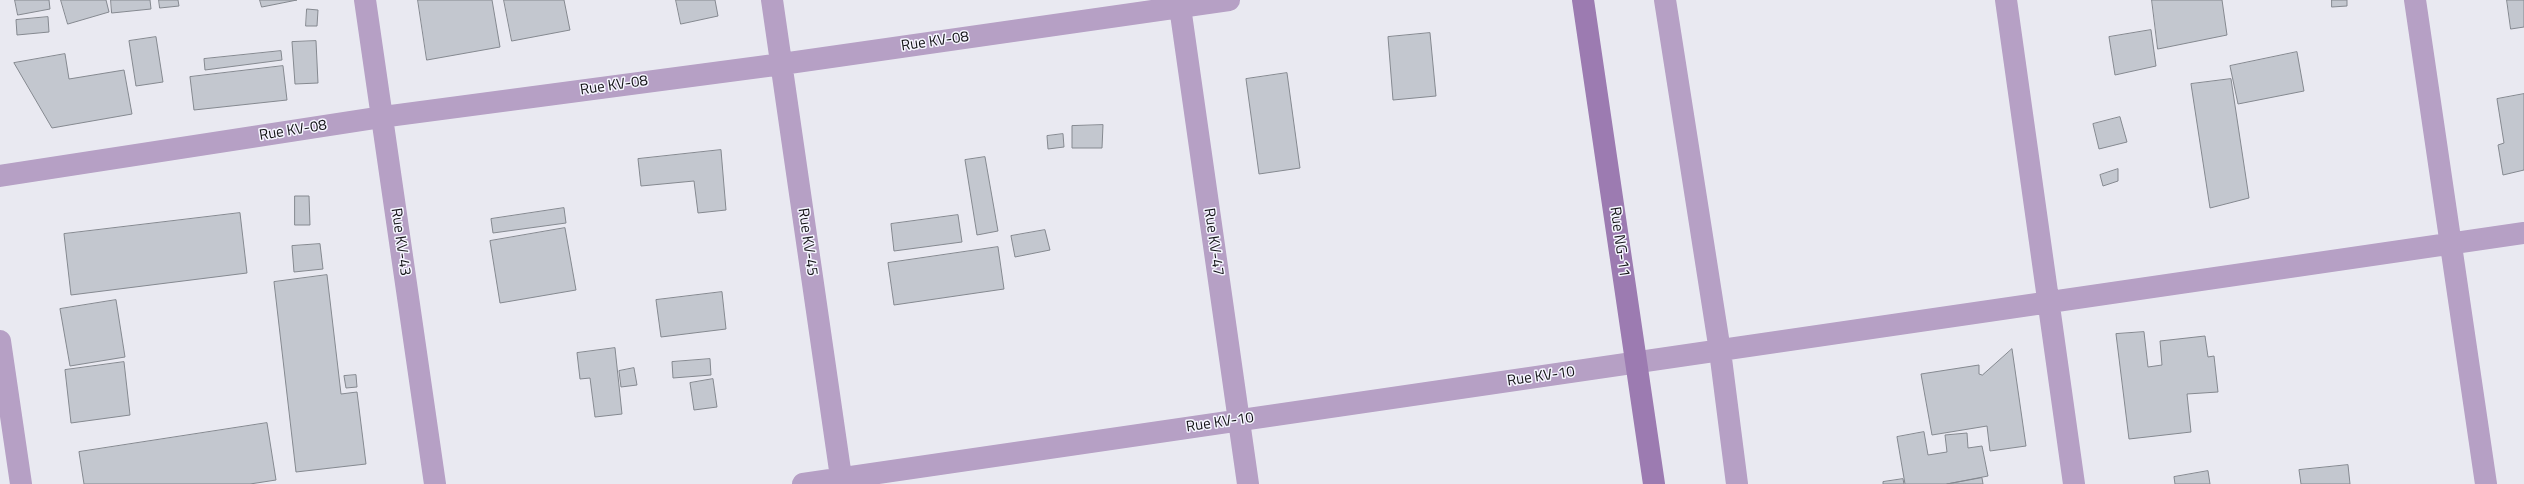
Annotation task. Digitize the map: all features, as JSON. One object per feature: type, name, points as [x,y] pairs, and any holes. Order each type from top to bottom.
[{"type":"street","name":"Rue KV-43","points":[[365,0],[435,484]]},
{"type":"street","name":"Rue KV-45","points":[[772,0],[841,481]]},
{"type":"street","name":"Rue KV-08","points":[[0,176],[382,117],[782,64],[1179,4],[1229,0]]},
{"type":"street","name":"Rue NG-11","points":[[1583,0],[1654,484]]},
{"type":"street","points":[[1665,0],[1720,351],[1737,484]]},
{"type":"street","points":[[2006,0],[2074,484]]},
{"type":"street","points":[[2415,0],[2486,484]]},
{"type":"street","name":"Rue KV-47","points":[[1179,4],[1248,484]]},
{"type":"street","name":"Rue KV-10","points":[[803,484],[841,481],[1239,420],[2524,233]]},
{"type":"street","points":[[0,341],[21,484]]},
{"type":"building","points":[[15,0],[49,0],[50,9],[18,15]]},
{"type":"building","points":[[61,0],[106,0],[109,12],[68,24]]},
{"type":"building","points":[[111,0],[150,0],[151,9],[112,13]]},
{"type":"building","points":[[159,0],[178,0],[179,6],[160,8]]},
{"type":"building","points":[[260,0],[297,0],[262,7]]},
{"type":"building","points":[[418,0],[492,0],[500,47],[427,60]]},
{"type":"building","points":[[504,0],[564,0],[570,30],[512,41]]},
{"type":"building","points":[[676,0],[715,0],[718,16],[681,24]]},
{"type":"building","points":[[2152,0],[2222,0],[2227,35],[2158,49]]},
{"type":"building","points":[[2332,0],[2347,0],[2347,6],[2332,7]]},
{"type":"building","points":[[2507,0],[2524,0],[2524,27],[2511,29]]},
{"type":"building","points":[[307,9],[318,10],[317,26],[306,26]]},
{"type":"building","points":[[48,17],[49,32],[17,35],[16,20]]},
{"type":"building","points":[[2151,30],[2156,66],[2115,75],[2109,37]]},
{"type":"building","points":[[1430,33],[1436,96],[1393,100],[1388,37]]},
{"type":"building","points":[[156,37],[163,82],[136,86],[129,41]]},
{"type":"building","points":[[316,41],[318,83],[295,84],[292,42]]},
{"type":"building","points":[[281,51],[282,60],[205,70],[204,59]]},
{"type":"building","points":[[2297,52],[2304,91],[2238,104],[2230,66]]},
{"type":"building","points":[[65,54],[69,79],[124,70],[132,114],[52,128],[14,63]]},
{"type":"building","points":[[283,66],[287,100],[194,110],[190,77]]},
{"type":"building","points":[[1287,73],[1300,168],[1259,174],[1246,79]]},
{"type":"building","points":[[2231,79],[2249,198],[2210,208],[2191,84]]},
{"type":"building","points":[[2524,94],[2524,170],[2503,175],[2498,145],[2504,143],[2497,99]]},
{"type":"building","points":[[2120,117],[2127,142],[2099,149],[2093,124]]},
{"type":"building","points":[[1103,125],[1102,148],[1072,148],[1072,126]]},
{"type":"building","points":[[1063,134],[1064,147],[1048,149],[1047,136]]},
{"type":"building","points":[[721,150],[726,210],[698,213],[694,181],[641,186],[638,159]]},
{"type":"building","points":[[985,157],[998,231],[977,235],[965,160]]},
{"type":"building","points":[[2118,169],[2118,181],[2103,186],[2100,175]]},
{"type":"building","points":[[295,196],[309,196],[310,225],[295,225]]},
{"type":"building","points":[[564,208],[566,223],[493,233],[491,219]]},
{"type":"building","points":[[240,213],[247,273],[71,295],[64,234]]},
{"type":"building","points":[[958,215],[962,242],[894,251],[891,224]]},
{"type":"building","points":[[565,228],[576,290],[500,303],[490,241]]},
{"type":"building","points":[[1045,230],[1050,250],[1015,257],[1011,236]]},
{"type":"building","points":[[320,244],[323,269],[294,272],[292,246]]},
{"type":"building","points":[[998,247],[1004,289],[894,305],[888,263]]},
{"type":"building","points":[[327,275],[341,394],[357,392],[366,464],[296,472],[274,282]]},
{"type":"building","points":[[722,292],[726,329],[661,337],[656,300]]},
{"type":"building","points":[[116,300],[125,357],[70,366],[60,309]]},
{"type":"building","points":[[2144,332],[2148,367],[2162,365],[2160,341],[2205,336],[2208,357],[2214,356],[2218,392],[2187,394],[2191,432],[2129,439],[2116,334]]},
{"type":"building","points":[[615,348],[622,414],[595,417],[590,378],[580,379],[577,353]]},
{"type":"building","points":[[2012,349],[2026,446],[1990,451],[1987,426],[1932,435],[1921,374],[1979,365],[1979,374],[1982,375]]},
{"type":"building","points":[[710,359],[711,375],[673,378],[672,362]]},
{"type":"building","points":[[124,362],[130,415],[71,423],[65,370]]},
{"type":"building","points":[[634,368],[637,385],[621,387],[619,371]]},
{"type":"building","points":[[356,375],[357,387],[346,388],[344,376]]},
{"type":"building","points":[[713,379],[717,407],[694,410],[690,383]]},
{"type":"building","points":[[267,423],[276,480],[250,484],[84,484],[79,452]]},
{"type":"building","points":[[1924,432],[1928,455],[1947,452],[1945,435],[1967,433],[1968,448],[1982,446],[1988,476],[1947,484],[1905,484],[1897,437]]},
{"type":"building","points":[[2348,465],[2350,484],[2301,484],[2299,470]]},
{"type":"building","points":[[2208,471],[2210,484],[2175,484],[2174,477]]},
{"type":"building","points":[[1982,478],[1983,484],[1947,484]]},
{"type":"building","points":[[1903,479],[1904,484],[1883,484],[1883,482]]}]
